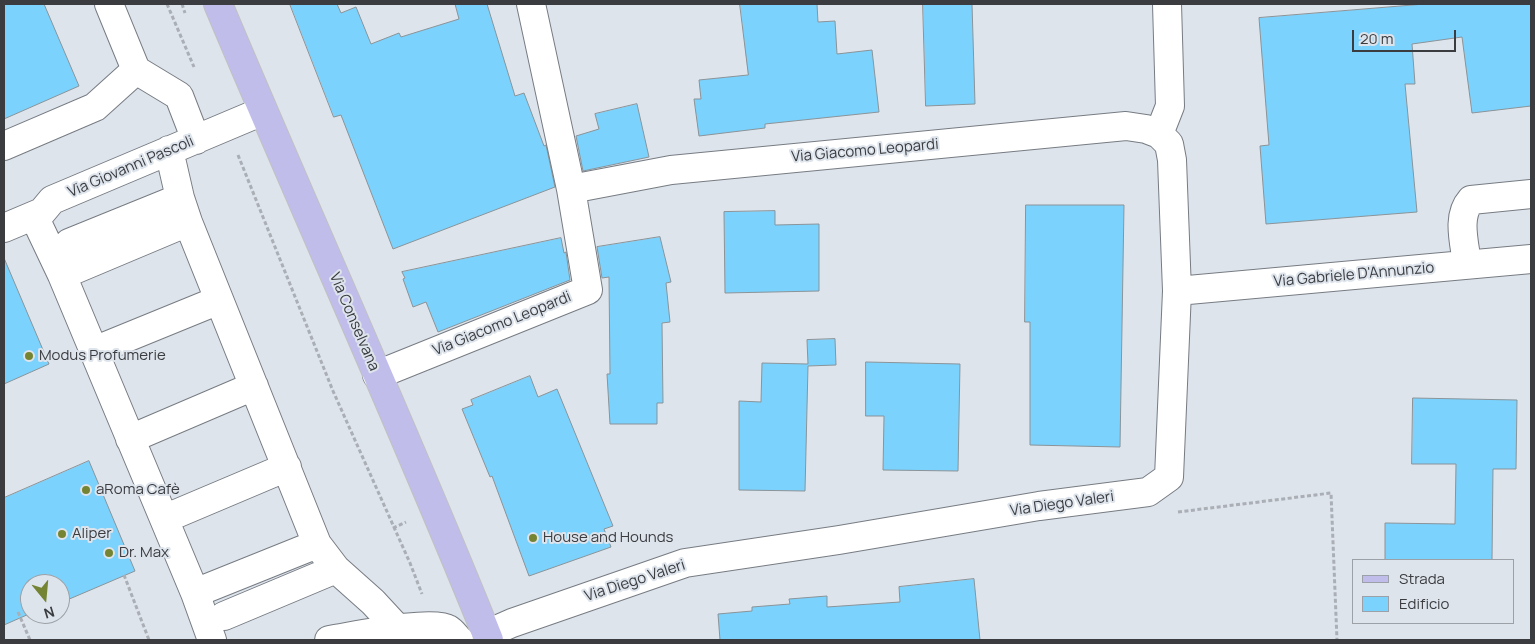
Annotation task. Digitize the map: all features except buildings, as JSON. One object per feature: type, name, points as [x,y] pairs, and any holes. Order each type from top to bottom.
[{"type":"main road","name":"Via Conselvana","points":[[218,4],[376,375],[436,508],[488,637]]},
{"type":"street","points":[[109,4],[136,70],[179,96],[196,140]]},
{"type":"street","name":"Via Giacomo Leopardi","points":[[376,375],[588,290],[571,189],[531,4]]},
{"type":"street","points":[[1159,134],[1170,106],[1167,4]]},
{"type":"street","points":[[4,146],[94,107],[136,70]]},
{"type":"street","name":"Via Giovanni Pascoli","points":[[4,228],[42,212],[52,200],[178,186],[196,140],[263,111]]},
{"type":"street","name":"Via Giacomo Leopardi","points":[[571,189],[672,170],[1126,126],[1146,129],[1159,134]]},
{"type":"street","name":"Via Diego Valeri","points":[[488,637],[512,623],[685,563],[838,540],[1039,506],[1148,492],[1170,477],[1177,291],[1172,160],[1169,144],[1159,134]]},
{"type":"street","points":[[68,243],[178,186]]},
{"type":"street","points":[[62,275],[178,186]]},
{"type":"street","points":[[178,186],[219,300],[317,544],[336,570],[373,602],[398,629]]},
{"type":"street","points":[[1468,264],[1462,218],[1464,208],[1471,200],[1531,194]]},
{"type":"street","points":[[34,216],[62,275],[94,351],[195,593],[212,640]]},
{"type":"street","name":"Via Gabriele D'Annunzio","points":[[1177,291],[1531,259]]},
{"type":"street","points":[[94,351],[219,300]]},
{"type":"street","points":[[130,439],[254,386]]},
{"type":"street","points":[[164,519],[287,468]]},
{"type":"street","points":[[195,593],[317,544]]},
{"type":"street","points":[[224,616],[336,570]]},
{"type":"street","points":[[329,640],[398,629],[435,626],[448,628],[459,640]]},
{"type":"path","points":[[167,4],[197,74]]},
{"type":"path","points":[[236,150],[333,391],[410,563],[435,626]]},
{"type":"path","points":[[239,159],[248,155]]},
{"type":"path","points":[[1177,512],[1331,492],[1337,640]]},
{"type":"path","points":[[124,575],[149,640]]},
{"type":"path","points":[[18,612],[30,640]]},
{"type":"place","name":"Modus Profumerie","points":[[29,356]]},
{"type":"place","name":"aRoma Cafè","points":[[86,490]]},
{"type":"place","name":"Aliper","points":[[62,534]]},
{"type":"place","name":"House and Hounds","points":[[533,538]]},
{"type":"place","name":"Dr. Max","points":[[109,553]]}]
